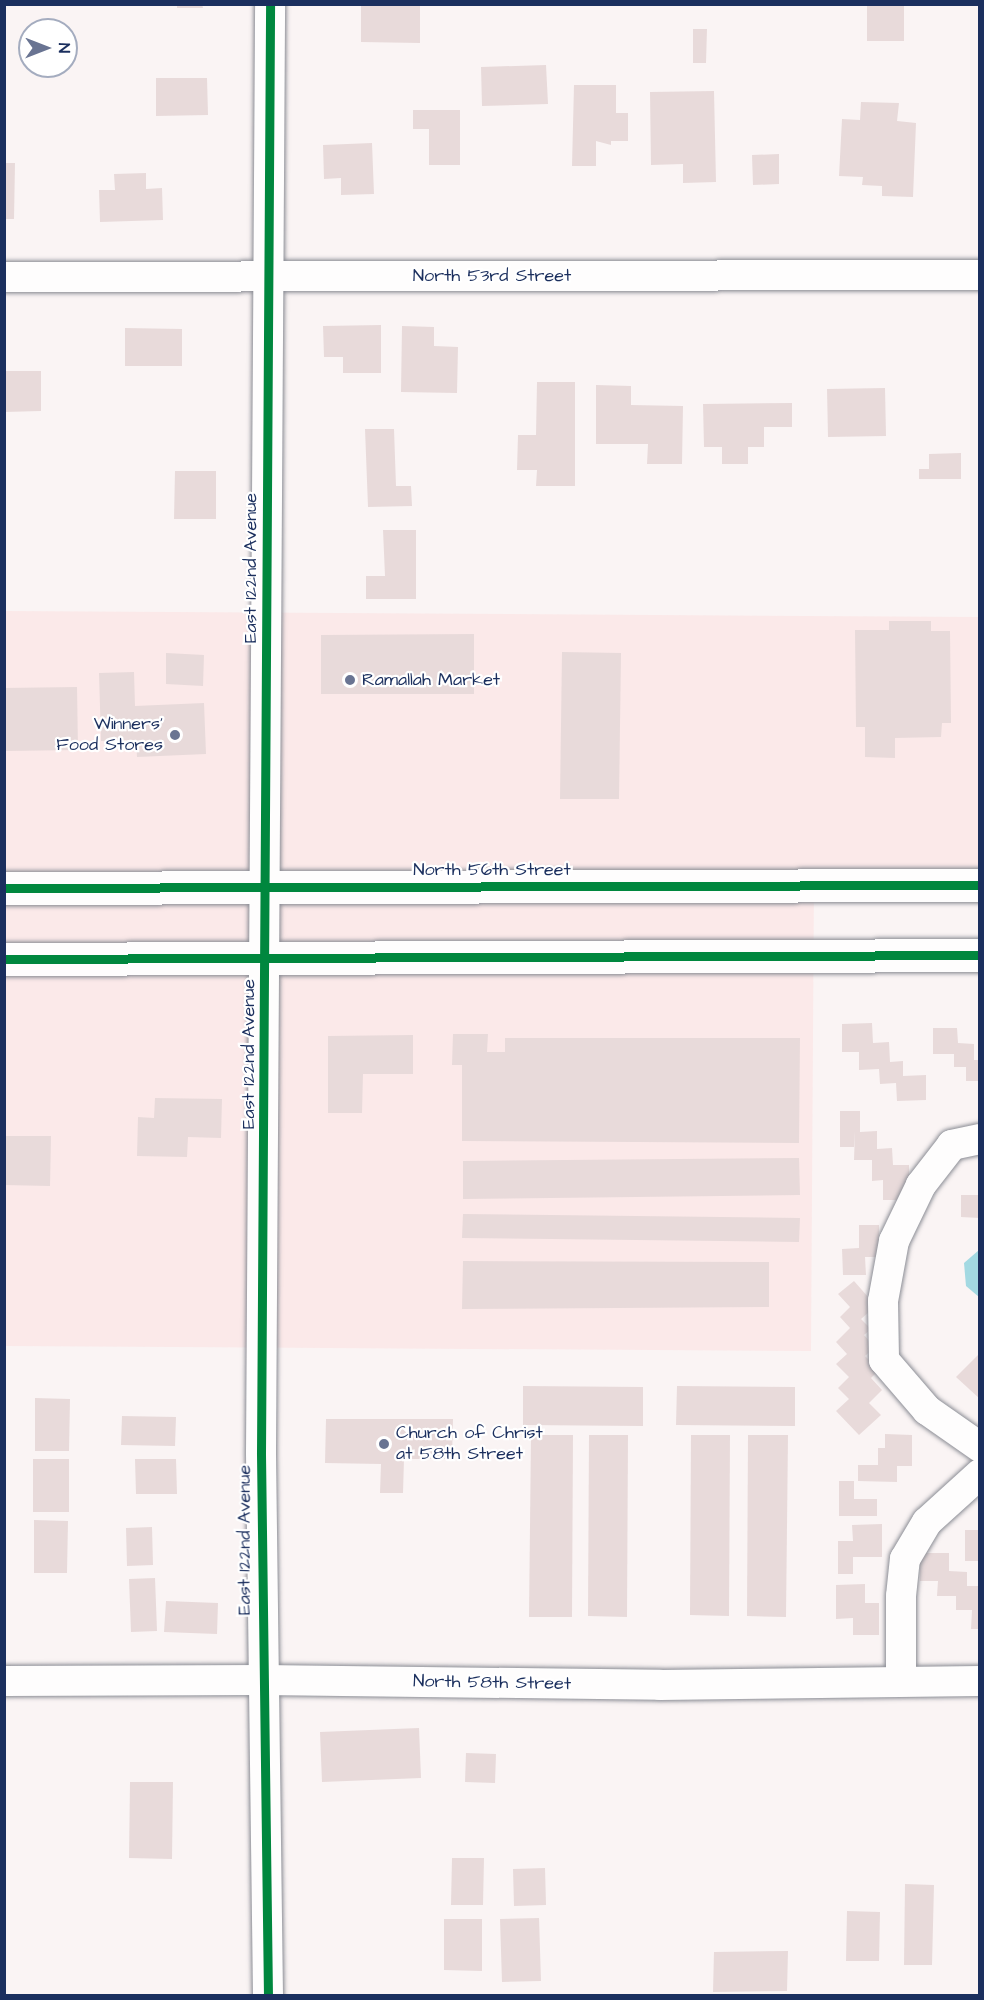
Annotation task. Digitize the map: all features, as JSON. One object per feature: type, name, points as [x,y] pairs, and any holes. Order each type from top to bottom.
[{"type":"main road","name":"North 56th Street","points":[[4,888],[980,885]]},
{"type":"main road","points":[[4,959],[266,956],[980,955]]},
{"type":"street","name":"East 122nd Avenue","points":[[268,1995],[263,1680],[270,4]]},
{"type":"street","name":"North 53rd Street","points":[[4,277],[980,275]]},
{"type":"street","points":[[980,1139],[952,1145],[921,1185],[894,1241],[883,1300],[884,1360],[927,1410],[980,1447]]},
{"type":"street","points":[[901,1680],[901,1596],[906,1559],[927,1522],[980,1474]]},
{"type":"street","name":"North 58th Street","points":[[4,1681],[263,1680],[660,1685],[901,1680],[980,1681]]},
{"type":"shaded area","points":[[4,611],[979,617],[979,878],[814,879],[811,1351],[5,1346]]},
{"type":"water","points":[[979,1250],[979,1297],[966,1286],[964,1263]]},
{"type":"building","points":[[177,4],[202,4],[203,8],[177,8]]},
{"type":"building","points":[[361,4],[420,4],[420,43],[361,42]]},
{"type":"building","points":[[867,4],[904,4],[904,41],[867,41]]},
{"type":"building","points":[[693,29],[707,29],[706,63],[693,63]]},
{"type":"building","points":[[546,65],[548,104],[482,106],[481,67]]},
{"type":"building","points":[[156,78],[207,78],[208,115],[156,116]]},
{"type":"building","points":[[574,85],[616,85],[616,113],[628,113],[628,141],[611,141],[611,145],[596,141],[596,166],[572,166]]},
{"type":"building","points":[[714,91],[716,182],[683,183],[683,164],[651,165],[650,92]]},
{"type":"building","points":[[861,102],[899,103],[897,121],[916,123],[913,197],[882,196],[882,186],[862,185],[863,177],[839,176],[842,119],[860,120]]},
{"type":"building","points":[[413,110],[460,110],[460,165],[429,165],[429,129],[413,129]]},
{"type":"building","points":[[372,143],[374,194],[341,195],[341,178],[324,179],[323,145]]},
{"type":"building","points":[[779,154],[779,184],[753,185],[752,155]]},
{"type":"building","points":[[4,163],[15,163],[14,219],[4,219]]},
{"type":"building","points":[[146,173],[146,189],[162,188],[163,220],[100,222],[99,190],[115,190],[114,174]]},
{"type":"building","points":[[381,325],[381,373],[343,373],[343,357],[324,357],[323,326]]},
{"type":"building","points":[[402,326],[434,327],[434,346],[458,347],[457,393],[401,392]]},
{"type":"building","points":[[125,328],[182,329],[182,366],[125,366]]},
{"type":"building","points":[[4,371],[41,371],[41,411],[4,412]]},
{"type":"building","points":[[537,382],[575,382],[575,486],[536,486],[537,470],[517,470],[518,435],[536,435]]},
{"type":"building","points":[[596,385],[631,386],[631,405],[683,406],[682,464],[647,464],[648,444],[596,444]]},
{"type":"building","points":[[885,388],[886,436],[828,437],[827,389]]},
{"type":"building","points":[[792,403],[792,427],[764,427],[764,447],[748,447],[748,464],[722,464],[722,447],[704,447],[703,404]]},
{"type":"building","points":[[365,429],[394,429],[396,486],[411,486],[412,506],[368,507]]},
{"type":"building","points":[[961,453],[961,479],[919,479],[919,469],[929,469],[929,454]]},
{"type":"building","points":[[175,471],[216,471],[216,519],[174,519]]},
{"type":"building","points":[[383,530],[416,530],[416,599],[366,599],[366,576],[385,576]]},
{"type":"building","points":[[889,621],[931,621],[931,631],[950,631],[951,723],[942,723],[941,737],[895,738],[895,758],[865,757],[865,727],[856,727],[855,630],[889,630]]},
{"type":"building","points":[[474,634],[474,694],[321,694],[321,635]]},
{"type":"building","points":[[562,652],[621,653],[619,799],[560,799]]},
{"type":"building","points":[[166,653],[204,655],[203,686],[166,684]]},
{"type":"building","points":[[134,672],[135,706],[204,703],[206,754],[137,757],[136,740],[101,741],[99,673]]},
{"type":"building","points":[[77,687],[78,750],[4,751],[4,688]]},
{"type":"building","points":[[872,1023],[873,1043],[889,1042],[890,1062],[903,1061],[903,1076],[926,1075],[926,1100],[897,1101],[896,1083],[880,1084],[879,1069],[859,1070],[859,1052],[842,1052],[842,1024]]},
{"type":"building","points":[[933,1028],[957,1028],[958,1043],[974,1044],[974,1060],[980,1060],[980,1081],[966,1081],[966,1067],[954,1067],[954,1054],[933,1054]]},
{"type":"building","points":[[453,1034],[488,1034],[487,1052],[505,1052],[505,1038],[800,1038],[799,1143],[462,1141],[462,1065],[452,1065]]},
{"type":"building","points":[[413,1035],[413,1074],[363,1074],[362,1113],[328,1113],[328,1036]]},
{"type":"building","points":[[155,1098],[222,1099],[221,1138],[188,1137],[187,1157],[137,1156],[138,1117],[154,1118]]},
{"type":"building","points":[[840,1111],[860,1111],[860,1132],[877,1131],[877,1149],[892,1148],[893,1165],[909,1165],[909,1200],[883,1200],[883,1180],[872,1181],[872,1160],[854,1160],[855,1131],[854,1147],[840,1147]]},
{"type":"building","points":[[4,1136],[51,1136],[50,1186],[4,1185]]},
{"type":"building","points":[[799,1158],[800,1195],[463,1199],[463,1161]]},
{"type":"building","points":[[961,1195],[980,1195],[980,1218],[961,1217]]},
{"type":"building","points":[[463,1214],[800,1218],[799,1242],[462,1238]]},
{"type":"building","points":[[859,1225],[879,1225],[879,1257],[865,1257],[866,1275],[843,1275],[842,1249],[859,1248]]},
{"type":"building","points":[[463,1261],[769,1262],[769,1307],[462,1309]]},
{"type":"building","points":[[854,1281],[876,1306],[861,1319],[871,1329],[864,1335],[875,1347],[865,1356],[879,1370],[871,1378],[882,1390],[869,1403],[881,1415],[859,1435],[836,1411],[849,1399],[838,1388],[849,1377],[836,1364],[847,1354],[836,1342],[850,1328],[840,1317],[850,1307],[838,1294]]},
{"type":"building","points":[[980,1353],[980,1399],[956,1377]]},
{"type":"building","points":[[523,1386],[643,1387],[643,1426],[523,1425]]},
{"type":"building","points":[[677,1386],[795,1387],[795,1426],[676,1425]]},
{"type":"building","points":[[35,1398],[70,1399],[69,1451],[35,1451]]},
{"type":"building","points":[[122,1416],[176,1417],[175,1446],[121,1445]]},
{"type":"building","points":[[326,1419],[453,1419],[452,1459],[404,1459],[403,1493],[380,1493],[381,1464],[325,1463]]},
{"type":"building","points":[[885,1434],[912,1435],[912,1466],[897,1466],[897,1482],[858,1481],[858,1465],[878,1465],[878,1448],[885,1448]]},
{"type":"building","points":[[531,1435],[573,1435],[572,1617],[529,1617]]},
{"type":"building","points":[[589,1435],[628,1435],[627,1617],[588,1616]]},
{"type":"building","points":[[691,1435],[730,1435],[729,1616],[690,1615]]},
{"type":"building","points":[[748,1435],[788,1435],[786,1617],[747,1616]]},
{"type":"building","points":[[33,1459],[69,1459],[69,1512],[33,1512]]},
{"type":"building","points":[[135,1459],[176,1459],[177,1494],[136,1494]]},
{"type":"building","points":[[839,1481],[854,1481],[854,1499],[877,1499],[877,1516],[839,1516]]},
{"type":"building","points":[[34,1520],[68,1521],[67,1573],[34,1573]]},
{"type":"building","points":[[882,1524],[882,1557],[853,1557],[853,1574],[838,1574],[838,1541],[853,1541],[852,1525]]},
{"type":"building","points":[[152,1527],[153,1565],[127,1566],[126,1528]]},
{"type":"building","points":[[965,1530],[980,1530],[980,1561],[965,1561]]},
{"type":"building","points":[[920,1553],[949,1553],[949,1571],[967,1572],[967,1586],[980,1586],[980,1629],[971,1629],[972,1610],[956,1610],[956,1596],[937,1596],[938,1581],[920,1581]]},
{"type":"building","points":[[155,1578],[157,1631],[131,1632],[129,1579]]},
{"type":"building","points":[[865,1584],[865,1603],[879,1603],[879,1635],[853,1635],[853,1618],[836,1619],[836,1585]]},
{"type":"building","points":[[166,1601],[218,1603],[217,1634],[164,1632]]},
{"type":"building","points":[[419,1728],[421,1778],[322,1782],[320,1732]]},
{"type":"building","points":[[466,1753],[496,1754],[495,1783],[465,1782]]},
{"type":"building","points":[[130,1782],[173,1782],[172,1859],[129,1858]]},
{"type":"building","points":[[452,1858],[484,1858],[483,1905],[451,1905]]},
{"type":"building","points":[[545,1868],[546,1905],[514,1906],[513,1869]]},
{"type":"building","points":[[905,1884],[934,1885],[932,1965],[904,1965]]},
{"type":"building","points":[[847,1911],[880,1912],[879,1961],[846,1961]]},
{"type":"building","points":[[539,1918],[541,1981],[502,1982],[500,1919]]},
{"type":"building","points":[[444,1919],[482,1919],[482,1971],[444,1970]]},
{"type":"building","points":[[788,1951],[787,1991],[713,1992],[714,1952]]},
{"type":"cycle path","points":[[268,1996],[261,1452],[270,4]]},
{"type":"cycle path","points":[[4,888],[980,885]]},
{"type":"cycle path","points":[[4,959],[980,955]]},
{"type":"place","name":"Ramallah Market","points":[[350,680]]},
{"type":"place","name":"Winners' Food Stores","points":[[175,735]]},
{"type":"place","name":"Church of Christ at 58th Street","points":[[384,1444]]}]
